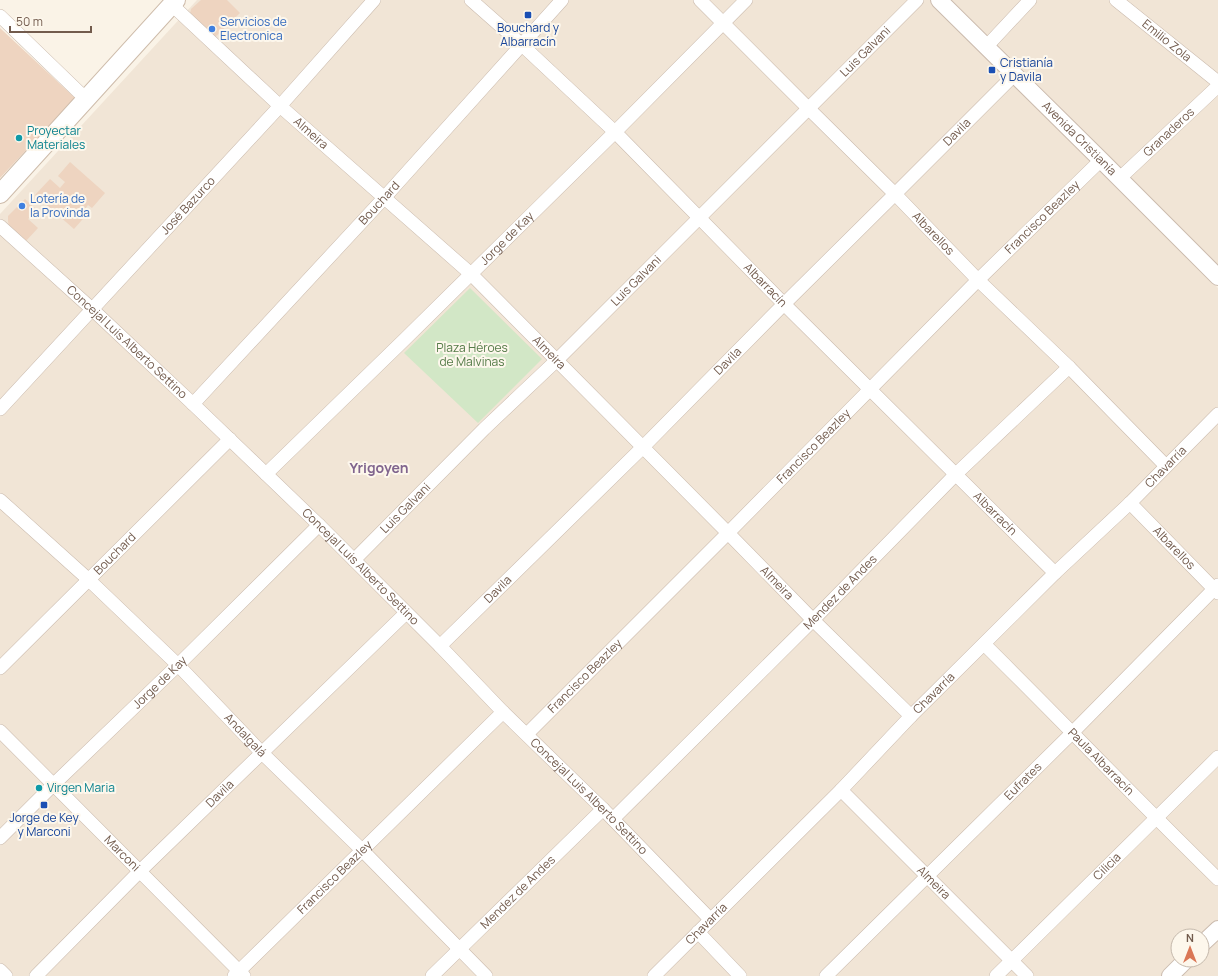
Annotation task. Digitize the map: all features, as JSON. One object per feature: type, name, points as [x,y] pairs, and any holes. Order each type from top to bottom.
[{"type":"main road","points":[[0,194],[174,2]]},
{"type":"street","name":"José Bazurco","points":[[0,409],[280,106],[374,0]]},
{"type":"street","name":"Albarracín","points":[[471,0],[522,45],[615,132],[784,304],[1055,574]]},
{"type":"street","name":"Bouchard","points":[[193,404],[384,198],[562,0]]},
{"type":"street","name":"Albarellos","points":[[700,0],[895,194],[978,280],[1069,367],[1166,466]]},
{"type":"street","name":"Jorge de Kay","points":[[266,474],[615,132],[746,0]]},
{"type":"street","name":"Luis Galvani","points":[[354,560],[484,430],[557,360],[917,0]]},
{"type":"street","name":"Avenida Cristianía","points":[[939,0],[1120,178],[1218,277]]},
{"type":"street","points":[[986,46],[1030,0]]},
{"type":"street","name":"Emilio Zola","points":[[1116,0],[1218,82]]},
{"type":"street","name":"Almeira","points":[[174,2],[280,106],[471,274],[813,620],[911,716]]},
{"type":"street","points":[[0,16],[86,98]]},
{"type":"street","name":"Davila","points":[[440,646],[643,447],[1014,75]]},
{"type":"street","name":"Granaderos","points":[[1120,178],[1218,86]]},
{"type":"street","name":"Francisco Beazley","points":[[526,734],[728,533],[978,280],[1101,160]]},
{"type":"street","name":"Concejal Luis Alberto Settino","points":[[0,226],[93,310],[319,524],[503,712],[603,809],[710,919]]},
{"type":"street","name":"Mendez de Andes","points":[[613,819],[813,620],[956,474],[1069,367]]},
{"type":"street","name":"Chavarría","points":[[654,976],[840,790],[911,716],[1055,574],[1130,503],[1218,414]]},
{"type":"street","name":"Bouchard","points":[[0,668],[230,439]]},
{"type":"street","name":"Andalgalá","points":[[0,500],[89,580],[178,665],[262,753],[362,850],[486,976]]},
{"type":"street","name":"Albarellos","points":[[1130,503],[1217,589]]},
{"type":"street","name":"Jorge de Kay","points":[[0,838],[178,665],[319,524]]},
{"type":"street","name":"Eufrates","points":[[826,976],[1217,589]]},
{"type":"street","name":"Davila","points":[[36,976],[139,872],[406,613]]},
{"type":"street","name":"Paula Albarracín","points":[[984,644],[1218,879]]},
{"type":"street","name":"Francisco Beazley","points":[[239,974],[362,850],[503,712]]},
{"type":"street","name":"Marconi","points":[[0,732],[239,974]]},
{"type":"street","name":"Cilicia","points":[[996,976],[1218,757]]},
{"type":"street","name":"Almeira","points":[[840,790],[1027,976]]},
{"type":"street","name":"Mendez de Andes","points":[[432,976],[603,809]]},
{"type":"street","points":[[1210,936],[1218,928]]},
{"type":"street","points":[[698,932],[740,976]]},
{"type":"street","points":[[1170,976],[1178,968]]},
{"type":"street","points":[[0,970],[6,976]]},
{"type":"shaded area","points":[[197,0],[930,0],[1218,288],[1218,976],[0,976],[0,214]]},
{"type":"shaded area","points":[[943,0],[1218,0],[1218,272]]},
{"type":"green space","name":"Plaza Héroes de Malvinas","points":[[470,288],[542,359],[478,423],[404,353]]},
{"type":"building","name":"Servicios de Electronica","points":[[201,0],[227,0],[240,13],[212,40],[190,14],[191,9]]},
{"type":"building","name":"Proyectar Materiales","points":[[0,28],[75,98],[0,178]]},
{"type":"building","points":[[70,162],[105,193],[92,208],[88,205],[85,209],[89,212],[74,229],[35,195],[50,179],[60,188],[65,182],[58,176]]},
{"type":"building","points":[[25,199],[37,210],[28,219],[38,228],[25,242],[9,227],[8,216]]},
{"type":"place","name":"Bouchard y Albarracín","points":[[528,15]]},
{"type":"place","name":"Servicios de Electronica","points":[[212,29]]},
{"type":"place","name":"Cristianía y Davila","points":[[992,70]]},
{"type":"place","name":"Proyectar Materiales","points":[[19,138]]},
{"type":"place","name":"Lotería de la Provinda","points":[[22,206]]},
{"type":"place","name":"Virgen Maria","points":[[39,788]]},
{"type":"place","name":"Jorge de Key y Marconi","points":[[44,805]]},
{"type":"district","name":"Yrigoyen","points":[[379,468]]}]
